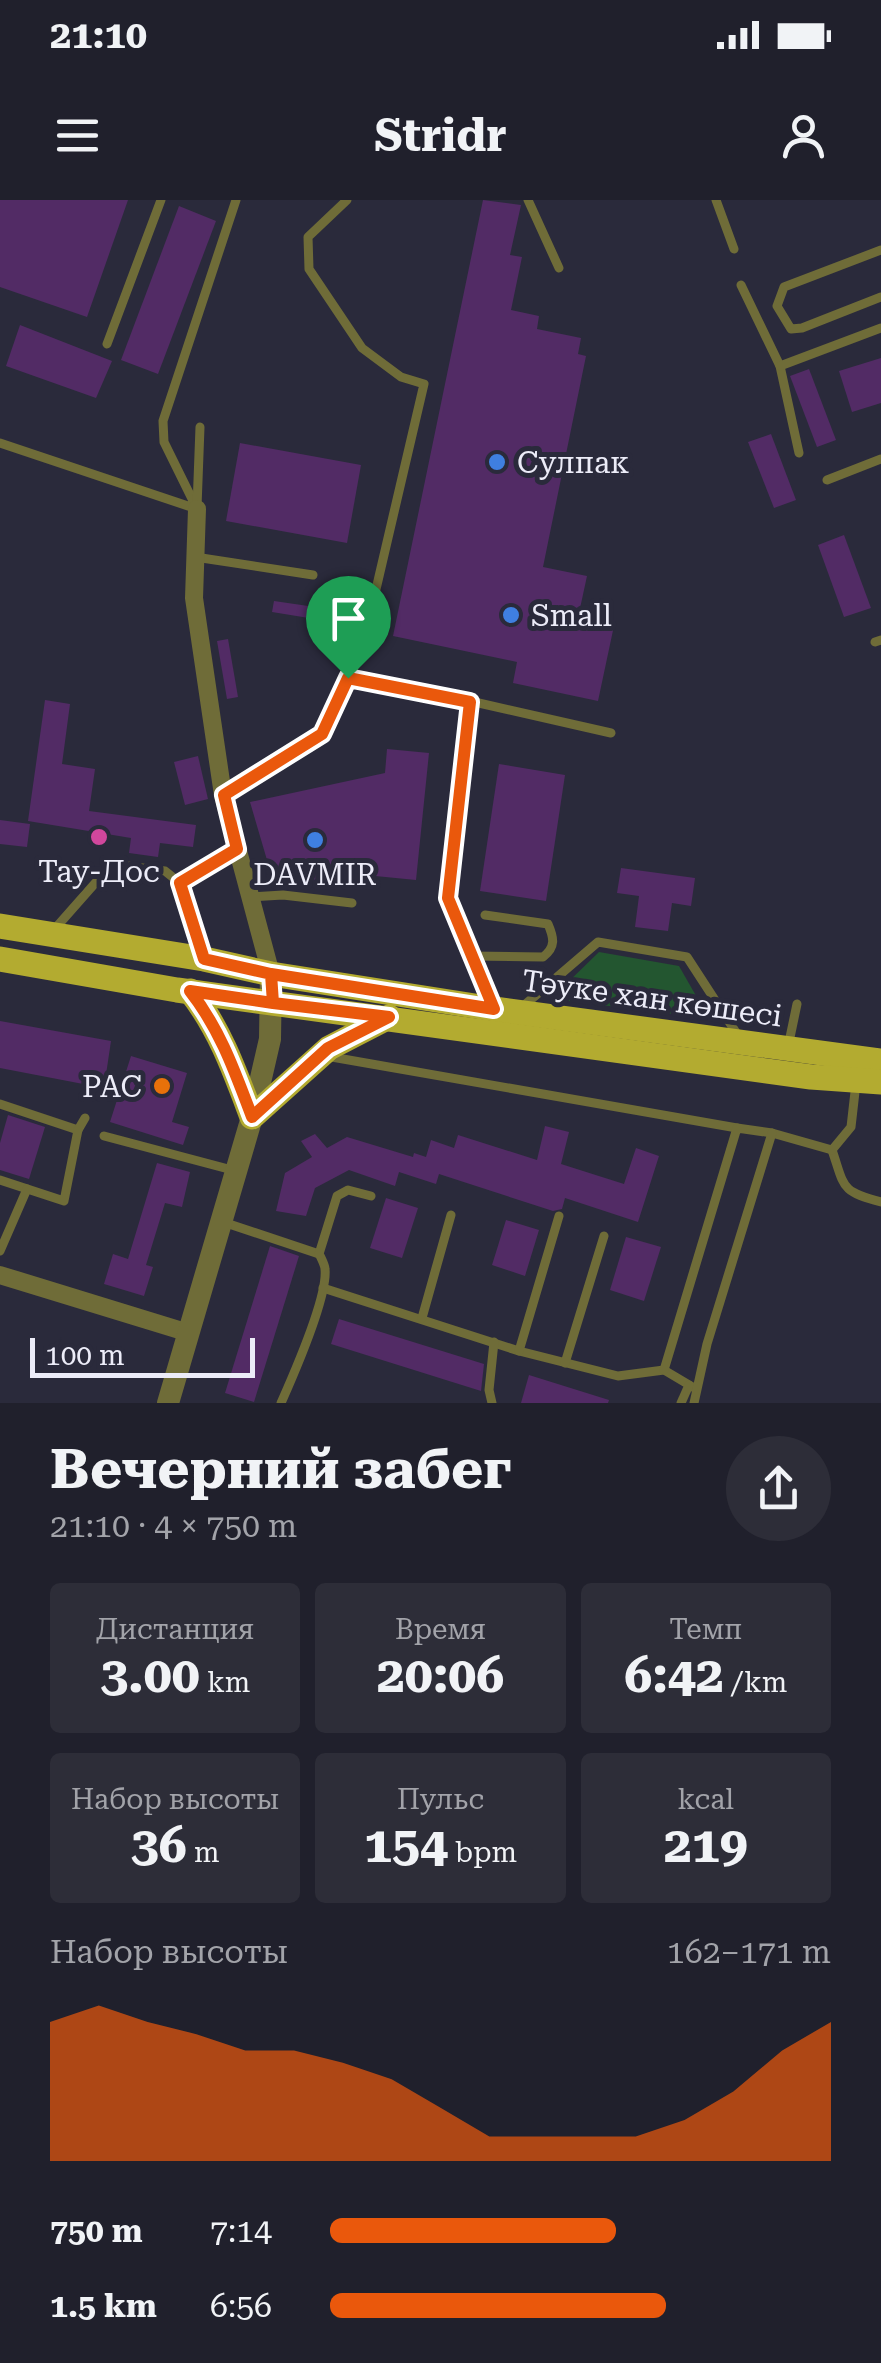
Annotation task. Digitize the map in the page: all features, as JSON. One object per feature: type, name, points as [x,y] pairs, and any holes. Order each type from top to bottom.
[{"type":"main road","name":"Тәуке хан көшесі","points":[[0,926],[505,1011],[881,1060]]},
{"type":"main road","name":"Тәуке хан көшесі","points":[[0,959],[273,1003],[811,1077],[869,1081]]},
{"type":"main road","points":[[190,991],[229,1054],[252,1117],[319,1055],[389,1017]]},
{"type":"main road","points":[[822,1054],[881,1050]]},
{"type":"street","points":[[168,1403],[252,1117],[270,1039],[273,1003],[271,974],[224,795],[194,598],[197,509]]},
{"type":"street","points":[[0,1276],[189,1333]]},
{"type":"lane","points":[[108,344],[161,200]]},
{"type":"lane","points":[[197,509],[164,442],[163,420],[236,200]]},
{"type":"lane","points":[[224,795],[322,734],[366,632],[424,384],[401,377],[362,348],[309,268],[308,237],[347,200]]},
{"type":"lane","points":[[528,200],[559,268]]},
{"type":"lane","points":[[716,200],[734,250]]},
{"type":"lane","points":[[881,250],[784,287],[776,306],[791,329],[881,296]]},
{"type":"lane","points":[[741,286],[780,366],[798,453]]},
{"type":"lane","points":[[780,366],[881,328]]},
{"type":"lane","points":[[197,509],[200,428]]},
{"type":"lane","points":[[0,443],[197,509]]},
{"type":"lane","points":[[827,480],[881,459]]},
{"type":"lane","points":[[195,557],[314,575]]},
{"type":"lane","points":[[348,678],[611,734]]},
{"type":"lane","points":[[470,702],[448,898],[472,956],[505,1011],[598,942],[692,960],[743,1044]]},
{"type":"lane","points":[[180,883],[237,849]]},
{"type":"lane","points":[[49,935],[112,864],[165,871],[180,883],[204,959]]},
{"type":"lane","points":[[250,898],[283,896],[352,903]]},
{"type":"lane","points":[[472,956],[543,958],[554,943],[548,924],[485,915]]},
{"type":"lane","points":[[787,1049],[797,1004]]},
{"type":"lane","points":[[319,1055],[772,1134],[832,1150]]},
{"type":"lane","points":[[832,1150],[845,1137],[869,1081]]},
{"type":"lane","points":[[0,1104],[78,1130]]},
{"type":"lane","points":[[0,1180],[64,1200],[78,1130],[85,1118]]},
{"type":"lane","points":[[664,1370],[736,1128]]},
{"type":"lane","points":[[681,1403],[692,1387],[772,1134]]},
{"type":"lane","points":[[104,1136],[236,1172]]},
{"type":"lane","points":[[832,1150],[845,1188],[851,1194],[881,1202]]},
{"type":"lane","points":[[0,1251],[27,1188]]},
{"type":"lane","points":[[281,1403],[302,1356],[323,1288],[326,1268],[320,1254],[337,1196],[348,1190],[371,1196]]},
{"type":"lane","points":[[422,1318],[451,1215]]},
{"type":"lane","points":[[519,1351],[559,1216]]},
{"type":"lane","points":[[222,1222],[320,1254]]},
{"type":"lane","points":[[565,1363],[604,1236]]},
{"type":"lane","points":[[323,1288],[519,1351],[618,1376],[664,1370],[692,1387]]},
{"type":"lane","points":[[492,1403],[489,1390],[494,1342]]},
{"type":"lane","points":[[692,1387],[694,1403]]},
{"type":"green space","points":[[599,952],[679,966],[703,1008],[697,1017],[569,1001],[561,989]]},
{"type":"building","points":[[0,200],[128,200],[87,317],[0,287]]},
{"type":"building","name":"Сулпак","points":[[483,200],[521,205],[510,255],[522,257],[511,310],[539,316],[537,329],[581,338],[578,354],[586,356],[543,567],[587,576],[579,613],[615,621],[598,701],[513,683],[517,662],[393,636]]},
{"type":"building","points":[[179,206],[216,221],[158,374],[121,360]]},
{"type":"building","points":[[20,325],[112,361],[96,398],[6,366]]},
{"type":"building","points":[[881,358],[881,403],[852,412],[839,371]]},
{"type":"building","points":[[809,369],[836,440],[817,447],[790,376]]},
{"type":"building","points":[[771,434],[796,500],[774,508],[748,442]]},
{"type":"building","points":[[240,443],[361,465],[347,543],[226,521]]},
{"type":"building","points":[[844,535],[871,608],[844,617],[818,545]]},
{"type":"building","points":[[274,601],[322,608],[321,620],[272,612]]},
{"type":"building","points":[[228,639],[238,697],[227,699],[217,641]]},
{"type":"building","points":[[45,700],[70,704],[62,764],[95,769],[89,811],[196,825],[193,847],[160,843],[158,857],[129,853],[131,838],[28,821]]},
{"type":"building","name":"DAVMIR","points":[[387,749],[429,753],[416,880],[365,875],[364,886],[272,877],[250,802],[385,773]]},
{"type":"building","points":[[198,756],[208,799],[185,805],[174,762]]},
{"type":"building","points":[[499,764],[565,775],[546,901],[480,891]]},
{"type":"building","points":[[0,820],[30,824],[27,847],[0,844]]},
{"type":"building","points":[[621,868],[695,878],[691,906],[672,903],[668,931],[635,927],[639,896],[617,893]]},
{"type":"building","points":[[0,1021],[111,1041],[104,1088],[0,1068]]},
{"type":"building","points":[[131,1056],[187,1073],[172,1122],[189,1127],[183,1145],[110,1122]]},
{"type":"building","points":[[8,1115],[45,1127],[29,1179],[0,1170],[0,1143]]},
{"type":"building","points":[[545,1126],[569,1132],[561,1164],[624,1184],[636,1148],[659,1156],[638,1222],[565,1198],[562,1209],[553,1211],[439,1174],[436,1184],[399,1172],[395,1186],[349,1170],[315,1188],[306,1216],[276,1211],[285,1173],[312,1157],[301,1141],[315,1134],[327,1148],[347,1137],[413,1157],[414,1153],[426,1157],[431,1140],[454,1148],[458,1135],[537,1160]]},
{"type":"building","points":[[157,1163],[190,1172],[182,1207],[165,1203],[146,1265],[153,1267],[144,1296],[104,1284],[113,1254],[128,1259]]},
{"type":"building","points":[[386,1198],[418,1208],[402,1258],[370,1248]]},
{"type":"building","points":[[506,1220],[539,1230],[525,1276],[492,1265]]},
{"type":"building","points":[[626,1237],[661,1247],[644,1301],[610,1290]]},
{"type":"building","points":[[270,1246],[299,1256],[254,1402],[225,1393]]},
{"type":"building","points":[[339,1319],[484,1364],[481,1391],[331,1344]]},
{"type":"building","points":[[529,1375],[609,1400],[608,1403],[521,1403]]},
{"type":"place","name":"Сулпак","points":[[497,462]]},
{"type":"place","name":"Small","points":[[511,615]]},
{"type":"place","name":"Тау-Дос","points":[[99,837]]},
{"type":"place","name":"DAVMIR","points":[[315,840]]},
{"type":"place","name":"РАС","points":[[162,1086]]},
{"type":"route","points":[[348,678],[322,734],[224,795],[237,849],[180,883],[204,959],[271,974],[273,1003],[190,991],[229,1054],[252,1117],[328,1048],[389,1017],[273,1003],[271,974],[494,1009],[448,898],[470,702],[348,678]]}]
